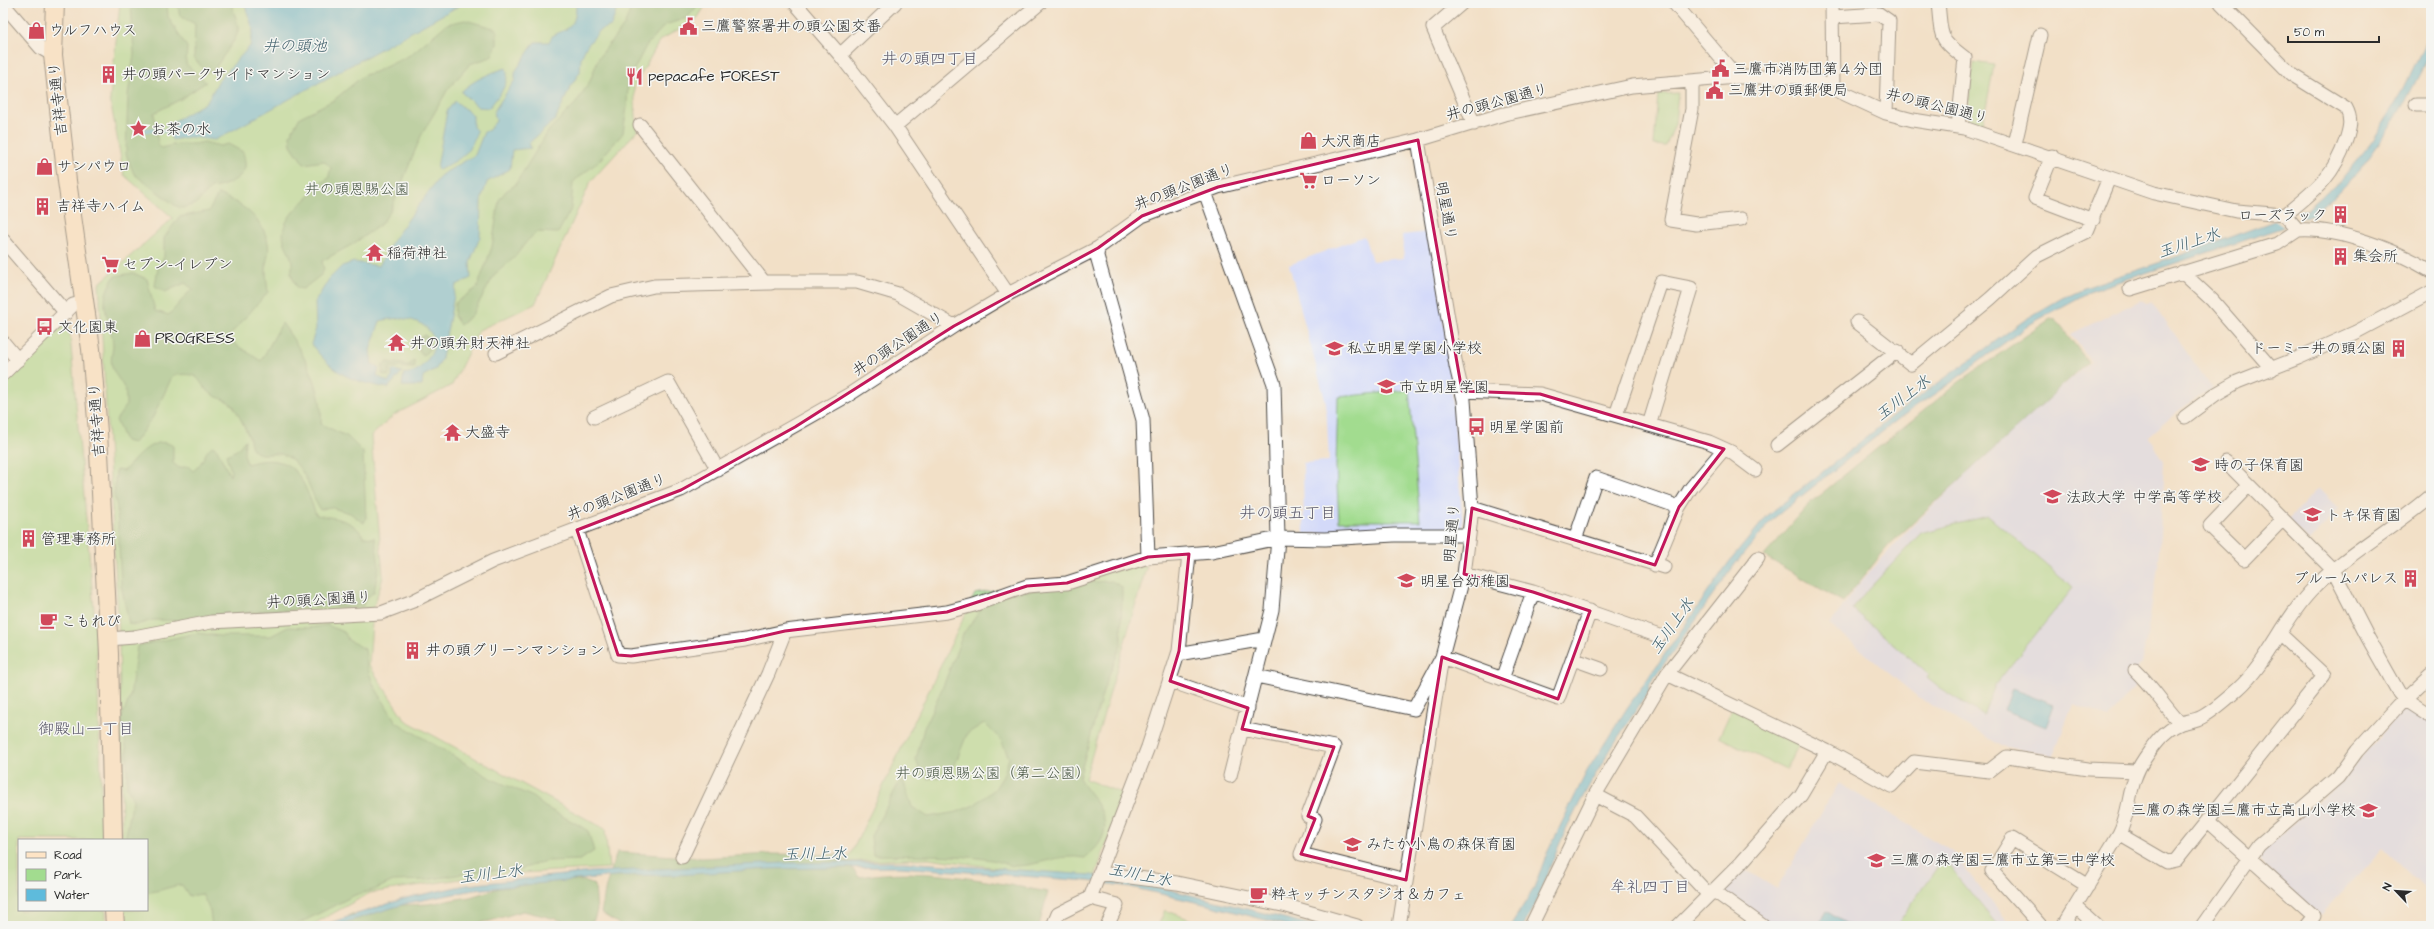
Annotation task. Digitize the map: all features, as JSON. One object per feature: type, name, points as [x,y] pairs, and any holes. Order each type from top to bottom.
[{"type":"main road","name":"吉祥寺通り","points":[[55,3],[53,55],[67,181],[85,302],[98,432],[109,639],[113,839]]},
{"type":"main road","points":[[114,911],[115,926]]},
{"type":"street","points":[[795,3],[840,55],[895,126],[1008,294]]},
{"type":"street","points":[[840,55],[895,3]]},
{"type":"street","points":[[895,126],[1040,3]]},
{"type":"street","points":[[1462,3],[1433,28],[1474,124]]},
{"type":"street","points":[[1674,3],[1737,77]]},
{"type":"street","points":[[1938,3],[1942,38],[1965,58],[1958,127]]},
{"type":"street","points":[[2221,3],[2291,74],[2346,108],[2349,113],[2350,122],[2347,136],[2335,167],[2316,189],[2286,216],[2297,228],[2319,231],[2376,245],[2431,271]]},
{"type":"street","points":[[3,4],[41,48],[53,55]]},
{"type":"street","points":[[1832,4],[1833,89]]},
{"type":"street","points":[[1832,17],[1879,14],[1889,22],[1886,113]]},
{"type":"street","points":[[2016,144],[2040,35]]},
{"type":"street","name":"井の頭公園通り","points":[[109,639],[134,637],[211,622],[381,613],[413,601],[492,561],[682,490],[863,386],[954,326],[1008,294],[1098,248],[1142,216],[1205,192],[1286,170],[1418,140],[1504,114],[1632,86],[1737,77],[1795,77],[1819,82],[1886,113],[1913,120],[1958,127],[2016,144],[2154,193],[2236,211],[2286,216]]},
{"type":"street","points":[[1692,82],[1692,109],[1671,220],[1696,224],[1741,219]]},
{"type":"street","points":[[2416,105],[2431,105]]},
{"type":"street","points":[[640,125],[764,282],[857,282],[898,294],[954,326]]},
{"type":"street","name":"明星通り","points":[[1399,926],[1442,657],[1464,574],[1472,508],[1462,391],[1418,140]]},
{"type":"street","points":[[2052,156],[2035,198],[2093,220]]},
{"type":"street","points":[[1857,322],[1911,364],[1990,299],[2037,256],[2080,235],[2087,230],[2093,220],[2109,178]]},
{"type":"street","points":[[1205,192],[1274,384],[1278,538],[1272,610],[1230,776]]},
{"type":"street","points":[[2130,289],[2277,244],[2297,228]]},
{"type":"street","points":[[3,240],[66,313]]},
{"type":"street","points":[[1098,248],[1097,256],[1143,420],[1148,557]]},
{"type":"street","points":[[2182,272],[2212,300],[2272,369]]},
{"type":"street","points":[[1616,415],[1661,282],[1691,288],[1649,425]]},
{"type":"street","points":[[496,353],[611,296],[654,286],[775,283]]},
{"type":"street","points":[[2185,417],[2230,386],[2356,332],[2431,292]]},
{"type":"street","points":[[3,374],[73,305],[85,302]]},
{"type":"street","points":[[3,342],[18,360]]},
{"type":"street","points":[[1778,445],[1896,351]]},
{"type":"street","points":[[594,416],[668,382],[718,470]]},
{"type":"street","points":[[1462,391],[1532,392],[1709,442],[1724,449],[1755,470]]},
{"type":"street","points":[[1472,508],[1659,566],[1679,507],[1690,488],[1724,449]]},
{"type":"street","points":[[2226,462],[2248,486],[2333,570],[2384,669],[2405,700],[2431,717]]},
{"type":"street","points":[[1575,540],[1596,478],[1679,507]]},
{"type":"street","points":[[2248,486],[2210,526],[2244,558],[2282,520]]},
{"type":"street","points":[[2063,926],[2119,834],[2127,816],[2129,792],[2136,771],[2166,732],[2180,723],[2201,718],[2239,688],[2253,674],[2308,594],[2333,570],[2392,528],[2431,496]]},
{"type":"street","points":[[577,530],[618,655],[631,656],[745,640],[785,631],[946,612],[974,605],[1027,586],[1067,583],[1148,557],[1212,552],[1278,538],[1325,539],[1394,535],[1469,535]]},
{"type":"street","points":[[1053,926],[1058,914],[1091,896],[1148,747],[1178,654],[1189,554]]},
{"type":"street","points":[[1531,926],[1595,795],[1667,674],[1758,558]]},
{"type":"street","points":[[1464,574],[1533,592],[1659,636]]},
{"type":"street","points":[[1502,679],[1533,592]]},
{"type":"street","points":[[1256,676],[1414,709],[1442,657],[1558,699],[1590,611]]},
{"type":"street","points":[[682,857],[768,674],[785,631]]},
{"type":"street","points":[[2119,834],[2167,862],[2176,860],[2208,821],[2324,675],[2280,634]]},
{"type":"street","points":[[1178,654],[1264,639]]},
{"type":"street","points":[[1573,659],[1601,669]]},
{"type":"street","points":[[2136,670],[2145,679],[2162,704],[2180,723]]},
{"type":"street","points":[[1667,674],[1827,751],[1891,786],[1914,762],[1990,771],[2007,757],[2088,769],[2136,771]]},
{"type":"street","points":[[2202,926],[2259,845],[2338,776],[2357,751],[2431,675]]},
{"type":"street","points":[[1170,681],[1248,708]]},
{"type":"street","points":[[1242,729],[1334,748],[1308,816],[1315,818],[1301,854],[1406,880]]},
{"type":"street","points":[[1678,926],[1712,893],[1801,795],[1827,751]]},
{"type":"street","points":[[1595,795],[1635,816],[1712,893],[1763,926]]},
{"type":"street","points":[[2208,821],[2314,916],[2306,926]]},
{"type":"street","points":[[2041,926],[1992,871],[2012,839],[2088,886]]},
{"type":"street","points":[[1098,876],[1177,883],[1287,906],[1357,926]]},
{"type":"street","points":[[1091,896],[1117,905],[1107,926]]},
{"type":"street","points":[[2075,906],[2098,926]]},
{"type":"highlighted area","points":[[1418,140],[1462,391],[1540,394],[1724,449],[1679,507],[1655,565],[1472,508],[1464,574],[1533,592],[1590,611],[1558,699],[1442,657],[1406,880],[1301,854],[1315,819],[1308,816],[1334,747],[1242,729],[1248,708],[1170,681],[1179,651],[1189,554],[1148,557],[1067,583],[1027,586],[947,612],[785,631],[745,640],[631,656],[618,655],[577,530],[681,490],[795,427],[954,326],[1098,248],[1142,216],[1218,187]]},
{"type":"shaded area","name":"市立明星学園","points":[[1429,232],[1436,264],[1450,370],[1463,527],[1304,534],[1303,463],[1329,461],[1326,403],[1289,265],[1364,236],[1372,261],[1404,258],[1402,235]]},
{"type":"shaded area","name":"法政大学 中学高等学校","points":[[2141,300],[2148,304],[2151,302],[2212,388],[2178,411],[2149,436],[2164,462],[2159,551],[2148,631],[2141,664],[2132,675],[2139,682],[2108,718],[2073,704],[2053,756],[2002,746],[1918,697],[1830,625],[1857,586],[1907,531],[2006,436],[2091,361],[2071,334]]},
{"type":"shaded area","name":"トキ保育園","points":[[2318,488],[2339,509],[2309,541],[2287,520]]},
{"type":"shaded area","name":"三鷹の森学園三鷹市立高山小学校","points":[[2409,707],[2431,723],[2431,895],[2383,848],[2320,915],[2260,862],[2259,856],[2319,800],[2342,783],[2357,761],[2405,708]]},
{"type":"shaded area","name":"三鷹の森学園三鷹市立第三中学校","points":[[1839,783],[1953,852],[2010,926],[1774,926],[1722,892],[1742,868],[1777,889]]},
{"type":"green space","name":"井の頭恩賜公園","points":[[120,3],[707,3],[697,19],[660,40],[634,87],[637,131],[591,181],[535,304],[479,330],[452,385],[394,415],[371,436],[383,577],[373,609],[369,665],[405,720],[605,829],[609,868],[485,875],[370,893],[310,926],[125,926],[124,911],[148,911],[148,839],[122,839],[119,633],[99,284],[173,218],[124,175],[110,99]]},
{"type":"green space","points":[[131,3],[167,3],[168,17],[187,47],[186,64],[206,82],[181,99],[154,113],[158,144],[161,148],[177,144],[195,144],[204,142],[220,146],[228,144],[243,152],[245,168],[240,176],[231,182],[211,188],[196,204],[182,208],[176,206],[134,174],[126,154],[128,95],[134,54]]},
{"type":"green space","points":[[181,3],[231,3],[237,21],[237,35],[214,71],[206,72],[194,58],[195,24],[180,16],[178,7]]},
{"type":"green space","points":[[633,3],[700,3],[687,18],[665,25],[646,46],[628,81],[627,107],[623,133],[598,162],[573,182],[571,209],[558,233],[537,232],[527,241],[514,258],[495,274],[472,315],[460,325],[454,316],[455,303],[477,288],[492,247],[499,200],[506,191],[515,185],[549,130],[576,103],[590,81],[599,57],[625,24]]},
{"type":"green space","points":[[465,20],[497,29],[497,45],[491,57],[470,64],[448,89],[421,136],[390,212],[380,225],[353,244],[322,261],[324,270],[321,275],[303,289],[297,288],[291,274],[292,262],[283,237],[284,229],[291,214],[316,190],[317,184],[328,179],[331,168],[324,161],[304,164],[291,145],[290,135],[300,117],[334,100],[364,75],[375,72],[410,55],[447,24]]},
{"type":"green space","points":[[1973,62],[1994,65],[1983,124],[1970,121],[1967,116]]},
{"type":"green space","points":[[1678,93],[1675,124],[1666,146],[1654,145],[1658,94]]},
{"type":"green space","points":[[218,194],[242,206],[249,212],[261,226],[268,243],[266,277],[268,292],[229,336],[236,345],[261,361],[282,323],[304,358],[316,384],[321,411],[321,424],[348,437],[363,452],[366,518],[364,523],[350,513],[329,507],[320,510],[306,479],[297,465],[284,455],[260,454],[256,452],[252,448],[248,434],[234,407],[227,401],[213,395],[195,376],[183,374],[173,375],[153,417],[134,443],[125,441],[116,420],[126,406],[126,398],[125,390],[114,372],[111,363],[113,344],[105,310],[106,295],[109,286],[115,276],[133,273],[147,279],[155,311],[169,315],[189,292],[194,290],[185,283],[165,292],[155,286],[158,268],[164,257],[164,238],[179,217],[209,211]]},
{"type":"green space","points":[[2050,319],[2056,320],[2088,362],[1889,545],[1843,602],[1764,556],[1811,502],[1959,382]]},
{"type":"green space","points":[[66,323],[69,324],[96,633],[103,839],[18,839],[18,911],[106,911],[106,926],[3,926],[3,379]]},
{"type":"green space","points":[[425,335],[430,340],[429,350],[423,355],[419,350],[419,338]]},
{"type":"green space","points":[[414,360],[414,368],[391,367],[388,376],[382,374],[383,364],[388,362],[409,365]]},
{"type":"green space","points":[[1409,390],[1420,521],[1339,521],[1336,466],[1338,397]]},
{"type":"green space","points":[[245,440],[244,454],[247,464],[263,461],[276,461],[286,464],[294,470],[301,479],[316,515],[343,520],[355,526],[364,537],[375,538],[379,566],[374,592],[365,599],[363,606],[301,607],[289,610],[251,612],[195,621],[153,620],[136,625],[129,624],[121,585],[117,507],[114,495],[116,470],[124,471],[140,454],[152,445],[166,443],[173,446],[173,463],[179,468],[188,466],[193,471],[200,465],[206,452],[212,446],[217,449],[230,476],[231,471],[226,455],[237,450]]},
{"type":"green space","points":[[1988,516],[2073,588],[1995,685],[1983,715],[1938,687],[1927,678],[1929,675],[1853,609],[1865,593],[1921,533]]},
{"type":"green space","name":"井の頭恩賜公園（第二公園）","points":[[1147,565],[1085,779],[1124,794],[1093,882],[929,858],[847,862],[975,594]]},
{"type":"green space","name":"井の頭恩賜公園（第二公園）","points":[[1112,581],[1122,587],[1121,645],[1104,688],[1079,778],[1095,800],[1103,816],[1105,825],[1104,833],[1097,846],[1085,858],[1057,858],[1033,864],[1016,866],[998,861],[962,856],[873,855],[871,836],[902,777],[912,807],[928,817],[957,812],[974,805],[995,789],[1003,776],[1009,758],[1001,740],[984,723],[967,734],[951,775],[928,779],[921,775],[916,759],[924,728],[944,684],[963,634],[991,596],[1092,582]]},
{"type":"green space","points":[[327,625],[345,633],[348,640],[365,649],[367,666],[373,684],[396,722],[492,779],[531,796],[545,807],[588,831],[594,851],[580,860],[546,861],[518,870],[482,871],[426,880],[393,881],[374,890],[355,895],[294,926],[212,926],[210,911],[202,894],[189,896],[182,885],[148,892],[148,839],[126,839],[133,800],[127,787],[127,752],[121,719],[130,697],[137,646],[197,633],[220,636],[271,636],[288,627],[309,628]]},
{"type":"green space","points":[[1733,707],[1801,740],[1786,770],[1719,737]]},
{"type":"green space","points":[[617,852],[702,858],[771,854],[842,855],[859,877],[906,873],[930,874],[954,876],[1048,892],[1039,926],[622,926],[601,913],[606,886]]},
{"type":"green space","points":[[1943,859],[1998,926],[1896,926]]},
{"type":"green space","points":[[563,880],[584,881],[595,885],[597,911],[594,920],[581,925],[523,911],[490,921],[458,926],[337,926],[351,914],[364,914],[380,906],[428,904],[470,897],[499,888]]},
{"type":"green space","points":[[1165,910],[1207,926],[1158,926]]},
{"type":"water","name":"井の頭池","points":[[244,3],[464,3],[215,140],[190,137],[172,140],[166,126],[207,102],[219,80],[250,46],[253,29]]},
{"type":"water","points":[[576,3],[619,3],[611,26],[600,30],[586,47],[581,58],[580,72],[572,84],[555,120],[529,143],[531,148],[512,150],[510,169],[487,182],[481,201],[480,237],[470,262],[471,278],[456,285],[442,358],[436,369],[423,376],[422,386],[402,386],[404,373],[415,371],[425,363],[432,351],[434,340],[430,332],[419,323],[403,319],[387,319],[380,321],[370,350],[372,364],[379,367],[377,376],[388,382],[392,377],[392,370],[402,372],[388,388],[363,383],[336,370],[311,344],[316,329],[315,302],[329,279],[342,266],[354,262],[379,266],[393,240],[441,175],[475,155],[484,132],[489,130],[496,121],[494,111],[515,80],[515,72],[535,42],[549,42],[553,35],[565,30],[572,24],[575,16]]},
{"type":"water","points":[[2431,30],[2431,52],[2402,108],[2361,168],[2337,194],[2314,213],[2282,228],[2091,291],[2032,323],[1952,382],[1901,417],[1774,518],[1736,563],[1650,684],[1649,691],[1613,746],[1569,823],[1555,854],[1535,906],[1523,926],[1510,926],[1533,890],[1547,853],[1587,771],[1627,708],[1729,562],[1768,515],[1898,412],[2026,319],[2062,298],[2086,287],[2167,260],[2307,209],[2339,182],[2371,143],[2404,88]]},
{"type":"water","points":[[506,68],[507,79],[503,89],[489,108],[478,107],[461,92],[482,77]]},
{"type":"water","points":[[455,101],[473,115],[473,127],[477,131],[471,146],[467,151],[459,159],[439,170],[437,168],[447,111]]},
{"type":"water","points":[[2012,689],[2054,705],[2046,727],[2004,711]]},
{"type":"water","points":[[904,862],[1091,875],[1135,881],[1316,926],[1289,926],[1130,887],[1088,881],[900,867],[770,869],[678,875],[616,876],[474,890],[408,903],[334,926],[320,926],[406,898],[466,885],[591,872],[783,863]]},
{"type":"water","points":[[1826,911],[1850,926],[1817,926]]},
{"type":"pier","points":[[2299,210],[2303,220],[2285,228],[2274,220]]},
{"type":"waterway","points":[[141,130],[168,131]]},
{"type":"place","name":"三鷹警察署井の頭公園交番","points":[[688,26]]},
{"type":"place","name":"ウルフハウス","points":[[36,30]]},
{"type":"place","name":"三鷹市消防団第４分団","points":[[1720,69]]},
{"type":"place","name":"井の頭パークサイドマンション","points":[[109,74]]},
{"type":"place","name":"pepacafe FOREST","points":[[635,76]]},
{"type":"place","name":"三鷹井の頭郵便局","points":[[1715,90]]},
{"type":"place","name":"お茶の水","points":[[138,129]]},
{"type":"place","name":"大沢商店","points":[[1308,141]]},
{"type":"place","name":"サンパウロ","points":[[44,166]]},
{"type":"place","name":"ローソン","points":[[1308,180]]},
{"type":"place","name":"吉祥寺ハイム","points":[[43,206]]},
{"type":"place","name":"ローズラック","points":[[2340,215]]},
{"type":"place","name":"稲荷神社","points":[[374,253]]},
{"type":"place","name":"集会所","points":[[2340,256]]},
{"type":"place","name":"セブン-イレブン","points":[[110,264]]},
{"type":"place","name":"文化園東","points":[[45,327]]},
{"type":"place","name":"PROGRESS","points":[[142,338]]},
{"type":"place","name":"井の頭弁財天神社","points":[[397,343]]},
{"type":"place","name":"私立明星学園小学校","points":[[1334,348]]},
{"type":"place","name":"ドーミー井の頭公園","points":[[2399,348]]},
{"type":"place","name":"市立明星学園","points":[[1386,387]]},
{"type":"place","name":"明星学園前","points":[[1476,427]]},
{"type":"place","name":"大盛寺","points":[[452,432]]},
{"type":"place","name":"時の子保育園","points":[[2201,465]]},
{"type":"place","name":"法政大学 中学高等学校","points":[[2053,497]]},
{"type":"place","name":"トキ保育園","points":[[2313,515]]},
{"type":"place","name":"管理事務所","points":[[28,539]]},
{"type":"place","name":"ブルームパレス","points":[[2411,578]]},
{"type":"place","name":"明星台幼稚園","points":[[1407,581]]},
{"type":"place","name":"こもれび","points":[[48,621]]},
{"type":"place","name":"井の頭グリーンマンション","points":[[413,650]]},
{"type":"place","name":"三鷹の森学園三鷹市立高山小学校","points":[[2369,810]]},
{"type":"place","name":"みたか小鳥の森保育園","points":[[1353,844]]},
{"type":"place","name":"三鷹の森学園三鷹市立第三中学校","points":[[1877,860]]},
{"type":"place","name":"粋キッチンスタジオ＆カフェ","points":[[1258,894]]},
{"type":"district","name":"井の頭四丁目","points":[[930,59]]},
{"type":"district","name":"井の頭五丁目","points":[[1288,513]]},
{"type":"district","name":"御殿山一丁目","points":[[86,729]]},
{"type":"district","name":"牟礼四丁目","points":[[1650,887]]},
{"type":"water label","name":"玉川上水","points":[[2189,243]]},
{"type":"water label","name":"玉川上水","points":[[1903,398]]},
{"type":"water label","name":"玉川上水","points":[[1672,626]]},
{"type":"water label","name":"玉川上水","points":[[815,854]]},
{"type":"water label","name":"玉川上水","points":[[491,874]]},
{"type":"water label","name":"玉川上水","points":[[1140,875]]}]
